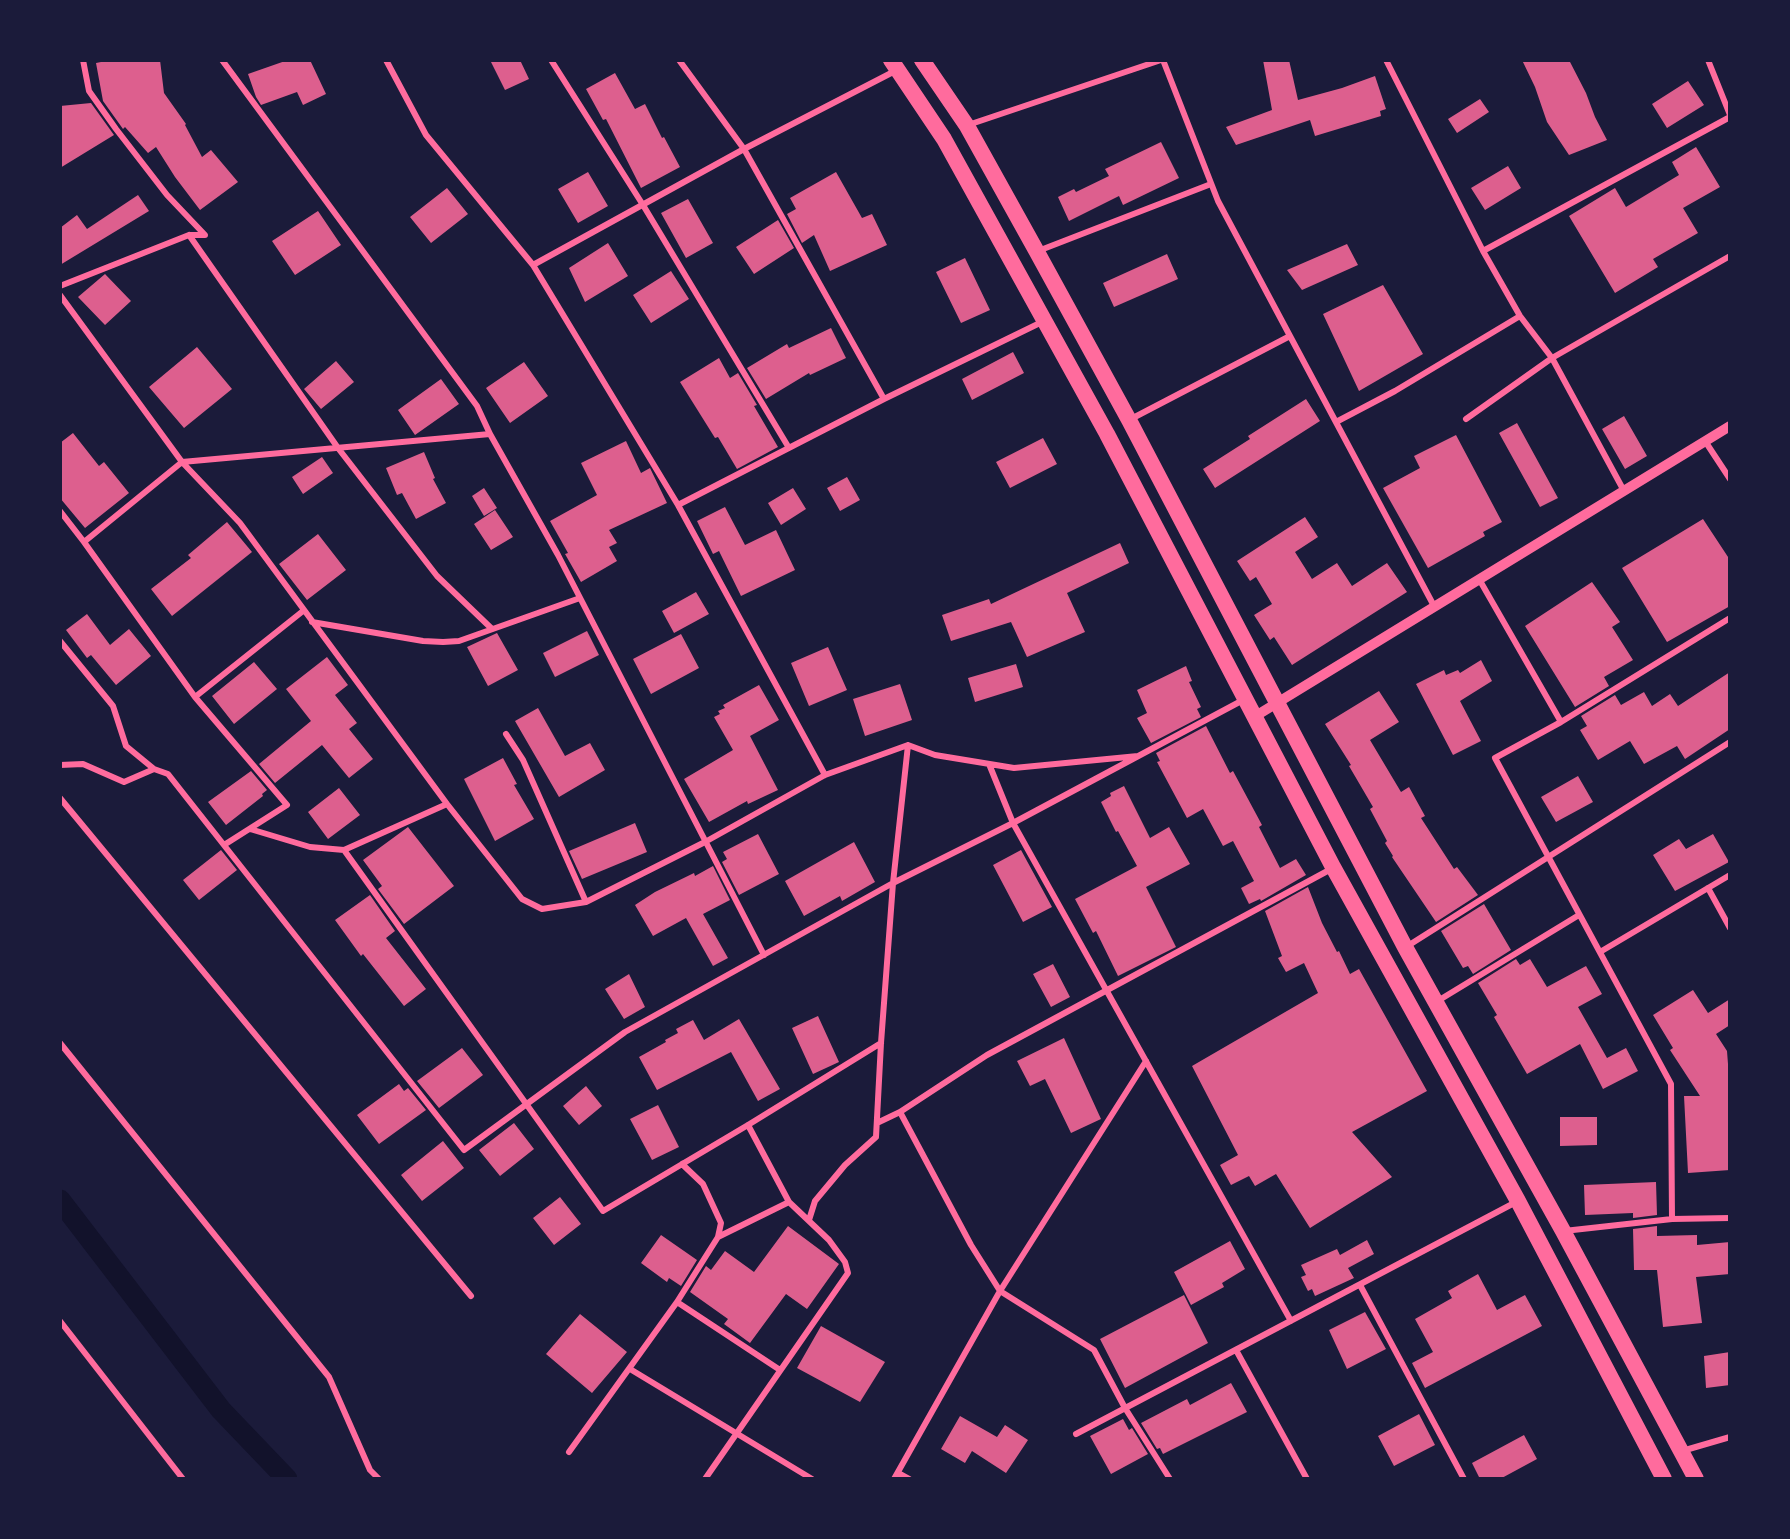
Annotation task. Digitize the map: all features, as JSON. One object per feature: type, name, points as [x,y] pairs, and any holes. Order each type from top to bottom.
[{"type":"highway","points":[[922,60],[968,126],[1038,252],[1129,420],[1405,947],[1563,1232],[1696,1479]]},
{"type":"highway","points":[[894,65],[944,139],[1107,434],[1333,867],[1518,1201],[1664,1479]]},
{"type":"street","points":[[60,286],[189,235],[205,236],[167,195],[89,91],[83,60]]},
{"type":"street","points":[[222,60],[477,406],[580,598],[764,955]]},
{"type":"street","points":[[386,60],[426,135],[533,265],[678,505],[825,775]]},
{"type":"street","points":[[551,60],[643,205],[789,448]]},
{"type":"street","points":[[679,60],[744,149],[884,399]]},
{"type":"street","points":[[968,126],[1162,60],[1218,201],[1434,606]]},
{"type":"street","points":[[1386,60],[1484,251],[1520,316],[1552,358],[1624,491]]},
{"type":"street","points":[[1484,251],[1730,116],[1708,60]]},
{"type":"street","points":[[533,265],[894,65]]},
{"type":"street","points":[[1038,252],[1211,184]]},
{"type":"street","points":[[189,235],[338,448],[437,576],[491,628]]},
{"type":"street","points":[[1466,418],[1552,358],[1730,256]]},
{"type":"street","points":[[60,295],[182,462],[240,523],[447,804],[522,899],[542,909],[586,902],[705,842],[825,775],[908,746],[935,755],[1014,768],[1142,755]]},
{"type":"street","points":[[1336,422],[1395,391],[1520,316]]},
{"type":"street","points":[[678,505],[884,399],[1044,321]]},
{"type":"street","points":[[1129,420],[1290,336]]},
{"type":"street","points":[[1254,717],[1730,426]]},
{"type":"street","points":[[84,542],[182,462],[490,434]]},
{"type":"street","points":[[1705,441],[1730,479]]},
{"type":"street","points":[[60,511],[195,697],[286,805],[224,845]]},
{"type":"street","points":[[1479,579],[1561,722]]},
{"type":"street","points":[[311,622],[423,641],[442,642],[459,640],[580,598]]},
{"type":"street","points":[[195,697],[303,611]]},
{"type":"street","points":[[1672,1219],[1671,1084],[1495,758],[1561,722],[1730,618]]},
{"type":"street","points":[[60,641],[113,706],[126,746],[154,769],[168,774],[464,1150],[625,1032],[893,883],[1013,823],[1245,699]]},
{"type":"street","points":[[506,734],[523,760],[586,902]]},
{"type":"street","points":[[1405,947],[1730,742]]},
{"type":"street","points":[[809,1220],[815,1201],[845,1165],[876,1137],[893,883],[908,746]]},
{"type":"street","points":[[60,765],[83,764],[124,782],[154,769]]},
{"type":"street","points":[[988,764],[1013,823],[1291,1321]]},
{"type":"street","points":[[60,798],[471,1296]]},
{"type":"street","points":[[250,829],[310,846],[344,850],[447,804]]},
{"type":"street","points":[[344,850],[603,1211],[881,1043]]},
{"type":"street","points":[[877,1123],[900,1112],[987,1055],[1333,867]]},
{"type":"street","points":[[1600,952],[1730,875]]},
{"type":"street","points":[[1708,888],[1730,928]]},
{"type":"street","points":[[1436,1002],[1579,915]]},
{"type":"street","points":[[60,1042],[329,1377],[370,1470],[380,1479]]},
{"type":"street","points":[[909,1479],[896,1476],[1000,1291],[1146,1061]]},
{"type":"street","points":[[900,1112],[970,1245],[1000,1291],[1094,1350],[1125,1408],[1170,1479]]},
{"type":"street","points":[[705,1479],[848,1273],[845,1262],[830,1240],[789,1202],[748,1125]]},
{"type":"street","points":[[569,1452],[677,1302],[718,1237],[721,1223],[703,1184],[682,1164]]},
{"type":"street","points":[[1076,1434],[1518,1201]]},
{"type":"street","points":[[718,1237],[789,1202]]},
{"type":"street","points":[[1563,1232],[1672,1219],[1730,1218]]},
{"type":"street","points":[[1360,1285],[1464,1479]]},
{"type":"street","points":[[677,1302],[780,1370]]},
{"type":"street","points":[[60,1321],[183,1479]]},
{"type":"street","points":[[1236,1350],[1308,1479]]},
{"type":"street","points":[[630,1369],[812,1479]]},
{"type":"street","points":[[1681,1451],[1730,1437]]},
{"type":"building","points":[[111,60],[115,62],[160,60],[164,93],[186,124],[202,157],[211,150],[238,182],[200,210],[156,147],[148,153],[125,127],[123,129],[103,101],[96,63]]},
{"type":"building","points":[[288,60],[310,60],[326,94],[303,105],[297,92],[261,105],[248,74]]},
{"type":"building","points":[[490,60],[520,60],[529,79],[505,90]]},
{"type":"building","points":[[1263,60],[1289,60],[1298,100],[1375,76],[1386,109],[1380,111],[1381,116],[1315,136],[1310,120],[1236,145],[1226,127],[1272,110]]},
{"type":"building","points":[[1522,60],[1569,60],[1607,140],[1569,155],[1547,122],[1535,87]]},
{"type":"building","points":[[615,73],[635,109],[645,104],[680,167],[641,188],[606,119],[603,120],[586,89]]},
{"type":"building","points":[[1688,81],[1704,105],[1667,128],[1652,104]]},
{"type":"building","points":[[1480,99],[1489,112],[1457,133],[1448,119]]},
{"type":"building","points":[[91,103],[114,135],[60,168],[60,106]]},
{"type":"building","points":[[1161,142],[1179,178],[1123,205],[1119,196],[1069,221],[1058,197],[1074,189],[1076,192],[1109,176],[1105,169]]},
{"type":"building","points":[[1696,147],[1720,187],[1683,208],[1698,233],[1653,259],[1658,267],[1615,293],[1569,216],[1615,188],[1626,207],[1679,175],[1672,162]]},
{"type":"building","points":[[1508,166],[1521,188],[1485,210],[1471,188]]},
{"type":"building","points":[[588,172],[608,206],[578,223],[558,189]]},
{"type":"building","points":[[836,172],[862,218],[872,214],[887,245],[830,271],[814,235],[802,243],[787,214],[796,209],[790,198]]},
{"type":"building","points":[[447,188],[468,214],[431,243],[410,217]]},
{"type":"building","points":[[138,195],[149,211],[60,265],[60,228],[77,215],[87,229]]},
{"type":"building","points":[[688,199],[713,243],[686,258],[661,213]]},
{"type":"building","points":[[318,211],[341,245],[295,275],[272,241]]},
{"type":"building","points":[[778,220],[794,248],[754,274],[736,247]]},
{"type":"building","points":[[608,243],[628,276],[585,302],[569,268]]},
{"type":"building","points":[[1347,244],[1358,265],[1302,290],[1287,270]]},
{"type":"building","points":[[1167,254],[1178,279],[1114,307],[1103,283]]},
{"type":"building","points":[[965,258],[990,310],[961,323],[936,272]]},
{"type":"building","points":[[671,271],[689,299],[651,323],[633,295]]},
{"type":"building","points":[[105,274],[131,301],[105,325],[78,297]]},
{"type":"building","points":[[1383,285],[1423,354],[1359,391],[1323,314]]},
{"type":"building","points":[[831,328],[846,358],[810,375],[809,373],[766,399],[747,368],[787,344],[789,348]]},
{"type":"building","points":[[197,347],[232,389],[184,428],[149,387]]},
{"type":"building","points":[[1013,352],[1024,373],[972,400],[962,379]]},
{"type":"building","points":[[719,358],[730,378],[738,373],[778,447],[737,469],[680,382]]},
{"type":"building","points":[[336,361],[354,382],[321,409],[304,389]]},
{"type":"building","points":[[524,362],[548,396],[510,423],[486,388]]},
{"type":"building","points":[[441,379],[459,404],[415,435],[398,410]]},
{"type":"building","points":[[1306,399],[1320,421],[1215,488],[1203,469],[1250,439],[1248,436]]},
{"type":"building","points":[[1624,416],[1647,456],[1625,469],[1602,429]]},
{"type":"building","points":[[1517,423],[1558,498],[1540,507],[1499,433]]},
{"type":"building","points":[[73,433],[99,466],[104,462],[129,493],[85,528],[60,498],[60,443]]},
{"type":"building","points":[[1456,435],[1502,522],[1483,532],[1485,536],[1428,568],[1383,488],[1420,468],[1414,456]]},
{"type":"building","points":[[1043,438],[1057,464],[1010,488],[996,462]]},
{"type":"building","points":[[626,441],[641,473],[650,468],[667,503],[609,530],[617,543],[609,547],[617,561],[581,582],[550,521],[597,495],[581,463]]},
{"type":"building","points":[[424,452],[435,478],[433,479],[446,503],[416,519],[402,493],[397,495],[386,468]]},
{"type":"building","points":[[322,457],[333,473],[303,494],[292,477]]},
{"type":"building","points":[[847,477],[860,500],[840,511],[827,488]]},
{"type":"building","points":[[484,488],[497,508],[484,516],[472,496]]},
{"type":"building","points":[[793,488],[806,509],[781,525],[768,503]]},
{"type":"building","points":[[725,507],[745,545],[776,530],[795,570],[741,596],[719,551],[713,554],[697,521]]},
{"type":"building","points":[[495,510],[513,537],[491,550],[474,524]]},
{"type":"building","points":[[1305,517],[1318,537],[1295,552],[1312,579],[1337,563],[1352,586],[1387,563],[1407,592],[1292,665],[1274,637],[1270,640],[1254,615],[1272,604],[1256,577],[1250,581],[1237,561]]},
{"type":"building","points":[[1703,519],[1730,560],[1730,606],[1667,642],[1622,568]]},
{"type":"building","points":[[227,522],[252,552],[172,616],[151,589],[191,558],[188,555]]},
{"type":"building","points":[[318,534],[346,570],[307,600],[279,564]]},
{"type":"building","points":[[1120,543],[1129,563],[1067,593],[1085,632],[1027,657],[1011,622],[951,641],[942,615],[989,599],[991,604]]},
{"type":"building","points":[[1592,582],[1620,622],[1612,627],[1633,660],[1604,677],[1609,686],[1575,707],[1525,626]]},
{"type":"building","points":[[696,592],[709,614],[674,633],[662,611]]},
{"type":"building","points":[[87,614],[110,645],[129,629],[151,656],[116,685],[91,655],[87,658],[66,630]]},
{"type":"building","points":[[587,631],[599,655],[555,677],[543,653]]},
{"type":"building","points":[[497,633],[518,670],[488,686],[467,647]]},
{"type":"building","points":[[681,634],[699,668],[651,694],[633,659]]},
{"type":"building","points":[[828,647],[847,690],[809,706],[791,663]]},
{"type":"building","points":[[327,657],[348,685],[335,695],[357,723],[349,729],[373,759],[349,778],[322,745],[275,783],[259,764],[311,721],[286,689]]},
{"type":"building","points":[[1481,660],[1492,681],[1460,701],[1481,741],[1453,755],[1416,684],[1444,670],[1446,675],[1458,670],[1460,673]]},
{"type":"building","points":[[254,662],[277,689],[234,724],[212,696]]},
{"type":"building","points":[[1016,664],[1023,687],[975,702],[968,678]]},
{"type":"building","points":[[1186,666],[1192,681],[1189,682],[1201,707],[1197,709],[1201,717],[1151,743],[1137,718],[1147,713],[1137,690]]},
{"type":"building","points":[[1730,672],[1730,729],[1685,759],[1677,746],[1644,764],[1630,741],[1598,760],[1580,730],[1587,726],[1581,716],[1615,695],[1621,705],[1644,692],[1652,706],[1670,694],[1678,706]]},
{"type":"building","points":[[900,684],[912,720],[865,736],[853,699]]},
{"type":"building","points":[[759,685],[779,720],[750,736],[778,790],[748,804],[747,801],[709,822],[684,779],[733,750],[714,717],[720,714],[718,711],[725,708],[723,705]]},
{"type":"building","points":[[1379,691],[1399,722],[1370,740],[1401,792],[1409,787],[1425,816],[1421,818],[1454,869],[1457,867],[1478,895],[1436,922],[1392,857],[1385,843],[1387,841],[1370,809],[1373,807],[1349,766],[1351,765],[1325,724]]},
{"type":"building","points":[[538,708],[565,756],[590,743],[605,770],[559,797],[515,721]]},
{"type":"building","points":[[1206,726],[1230,773],[1233,771],[1262,825],[1259,827],[1280,868],[1296,859],[1306,875],[1261,901],[1260,899],[1249,904],[1241,888],[1254,881],[1233,841],[1223,846],[1203,809],[1187,818],[1157,762],[1160,761],[1156,753]]},
{"type":"building","points":[[503,758],[517,784],[514,785],[534,819],[495,841],[464,779]]},
{"type":"building","points":[[251,771],[267,790],[262,794],[263,796],[226,825],[208,802]]},
{"type":"building","points":[[1578,776],[1593,802],[1556,822],[1541,797]]},
{"type":"building","points":[[1124,786],[1150,838],[1169,827],[1190,864],[1146,887],[1176,947],[1118,976],[1096,931],[1093,933],[1075,899],[1137,866],[1101,802],[1111,796],[1110,793]]},
{"type":"building","points":[[339,788],[360,815],[328,839],[308,812]]},
{"type":"building","points":[[635,823],[647,852],[582,879],[569,851]]},
{"type":"building","points":[[408,827],[454,886],[404,924],[378,889],[382,886],[363,860]]},
{"type":"building","points":[[758,834],[779,874],[739,895],[722,862],[727,859],[723,852]]},
{"type":"building","points":[[1713,834],[1729,862],[1675,891],[1653,855],[1679,839],[1686,849]]},
{"type":"building","points":[[854,842],[875,882],[842,901],[840,896],[804,916],[785,881]]},
{"type":"building","points":[[221,850],[237,870],[199,900],[183,880]]},
{"type":"building","points":[[1021,850],[1052,907],[1023,922],[993,865]]},
{"type":"building","points":[[713,866],[730,900],[703,914],[728,958],[713,966],[686,918],[653,936],[635,905],[655,892]]},
{"type":"building","points":[[1308,887],[1322,923],[1337,952],[1339,951],[1350,974],[1359,969],[1427,1091],[1352,1132],[1392,1177],[1310,1228],[1276,1174],[1255,1186],[1249,1176],[1231,1185],[1220,1165],[1238,1155],[1192,1066],[1318,993],[1304,963],[1286,972],[1278,958],[1282,956],[1265,911]]},
{"type":"building","points":[[370,895],[395,931],[386,938],[426,989],[404,1006],[363,954],[361,956],[335,920]]},
{"type":"building","points":[[1484,904],[1511,950],[1473,974],[1468,966],[1463,968],[1441,931]]},
{"type":"building","points":[[1516,959],[1520,965],[1530,959],[1547,987],[1586,966],[1602,994],[1578,1007],[1607,1058],[1626,1048],[1638,1071],[1603,1089],[1580,1044],[1527,1074],[1494,1017],[1497,1015],[1478,983]]},
{"type":"building","points":[[1053,964],[1070,997],[1051,1007],[1033,974]]},
{"type":"building","points":[[629,974],[645,1007],[624,1019],[605,989]]},
{"type":"building","points":[[1693,990],[1708,1013],[1730,999],[1730,1025],[1716,1034],[1727,1051],[1730,1090],[1730,1170],[1688,1173],[1684,1096],[1700,1096],[1670,1050],[1673,1048],[1653,1015]]},
{"type":"building","points":[[818,1016],[839,1062],[813,1074],[792,1028]]},
{"type":"building","points":[[739,1019],[780,1089],[758,1101],[731,1052],[657,1090],[639,1057],[666,1042],[665,1040],[678,1033],[676,1029],[693,1020],[704,1040]]},
{"type":"building","points":[[1064,1038],[1101,1119],[1071,1133],[1045,1079],[1030,1086],[1017,1061]]},
{"type":"building","points":[[462,1048],[483,1075],[439,1108],[417,1081]]},
{"type":"building","points":[[399,1084],[404,1091],[408,1088],[426,1110],[379,1144],[357,1115]]},
{"type":"building","points":[[586,1086],[602,1106],[579,1125],[563,1106]]},
{"type":"building","points":[[658,1105],[679,1147],[652,1160],[630,1119]]},
{"type":"building","points":[[1560,1117],[1597,1117],[1597,1145],[1560,1146]]},
{"type":"building","points":[[514,1123],[534,1149],[500,1176],[479,1150]]},
{"type":"building","points":[[443,1141],[464,1168],[422,1201],[401,1175]]},
{"type":"building","points":[[1656,1182],[1657,1215],[1633,1218],[1633,1213],[1585,1215],[1584,1185]]},
{"type":"building","points":[[560,1197],[581,1224],[554,1245],[533,1218]]},
{"type":"building","points":[[788,1226],[839,1264],[807,1309],[786,1294],[750,1343],[724,1324],[728,1319],[690,1292],[706,1266],[711,1270],[725,1251],[754,1272]]},
{"type":"building","points":[[1657,1226],[1657,1236],[1697,1235],[1697,1245],[1730,1242],[1730,1274],[1696,1277],[1702,1323],[1663,1327],[1657,1270],[1634,1270],[1633,1229]]},
{"type":"building","points":[[661,1235],[697,1260],[681,1286],[669,1278],[667,1282],[641,1263]]},
{"type":"building","points":[[1367,1240],[1374,1254],[1348,1268],[1354,1278],[1315,1296],[1312,1289],[1308,1291],[1301,1277],[1306,1275],[1301,1265],[1337,1249],[1340,1255]]},
{"type":"building","points":[[1230,1241],[1245,1269],[1222,1283],[1224,1287],[1191,1305],[1174,1272]]},
{"type":"building","points":[[1478,1274],[1497,1310],[1525,1295],[1542,1326],[1425,1388],[1412,1363],[1433,1352],[1415,1319],[1452,1298],[1448,1291]]},
{"type":"building","points":[[1184,1295],[1208,1343],[1125,1388],[1100,1339]]},
{"type":"building","points":[[1365,1312],[1386,1349],[1347,1369],[1329,1330]]},
{"type":"building","points":[[580,1314],[627,1352],[592,1393],[546,1354]]},
{"type":"building","points":[[821,1326],[885,1362],[860,1402],[797,1368]]},
{"type":"building","points":[[1730,1352],[1730,1385],[1706,1388],[1704,1356]]},
{"type":"building","points":[[1231,1383],[1247,1412],[1163,1454],[1160,1448],[1157,1449],[1141,1423],[1187,1399],[1190,1405]]},
{"type":"building","points":[[1419,1414],[1435,1445],[1394,1466],[1378,1436]]},
{"type":"building","points":[[960,1416],[997,1437],[1005,1425],[1028,1440],[1006,1473],[972,1451],[965,1463],[941,1449]]},
{"type":"building","points":[[1123,1419],[1129,1430],[1132,1428],[1148,1454],[1111,1474],[1090,1436]]},
{"type":"building","points":[[1524,1435],[1537,1459],[1500,1479],[1480,1479],[1472,1463]]},
{"type":"waterway","points":[[60,1200],[221,1410],[287,1479]]}]
